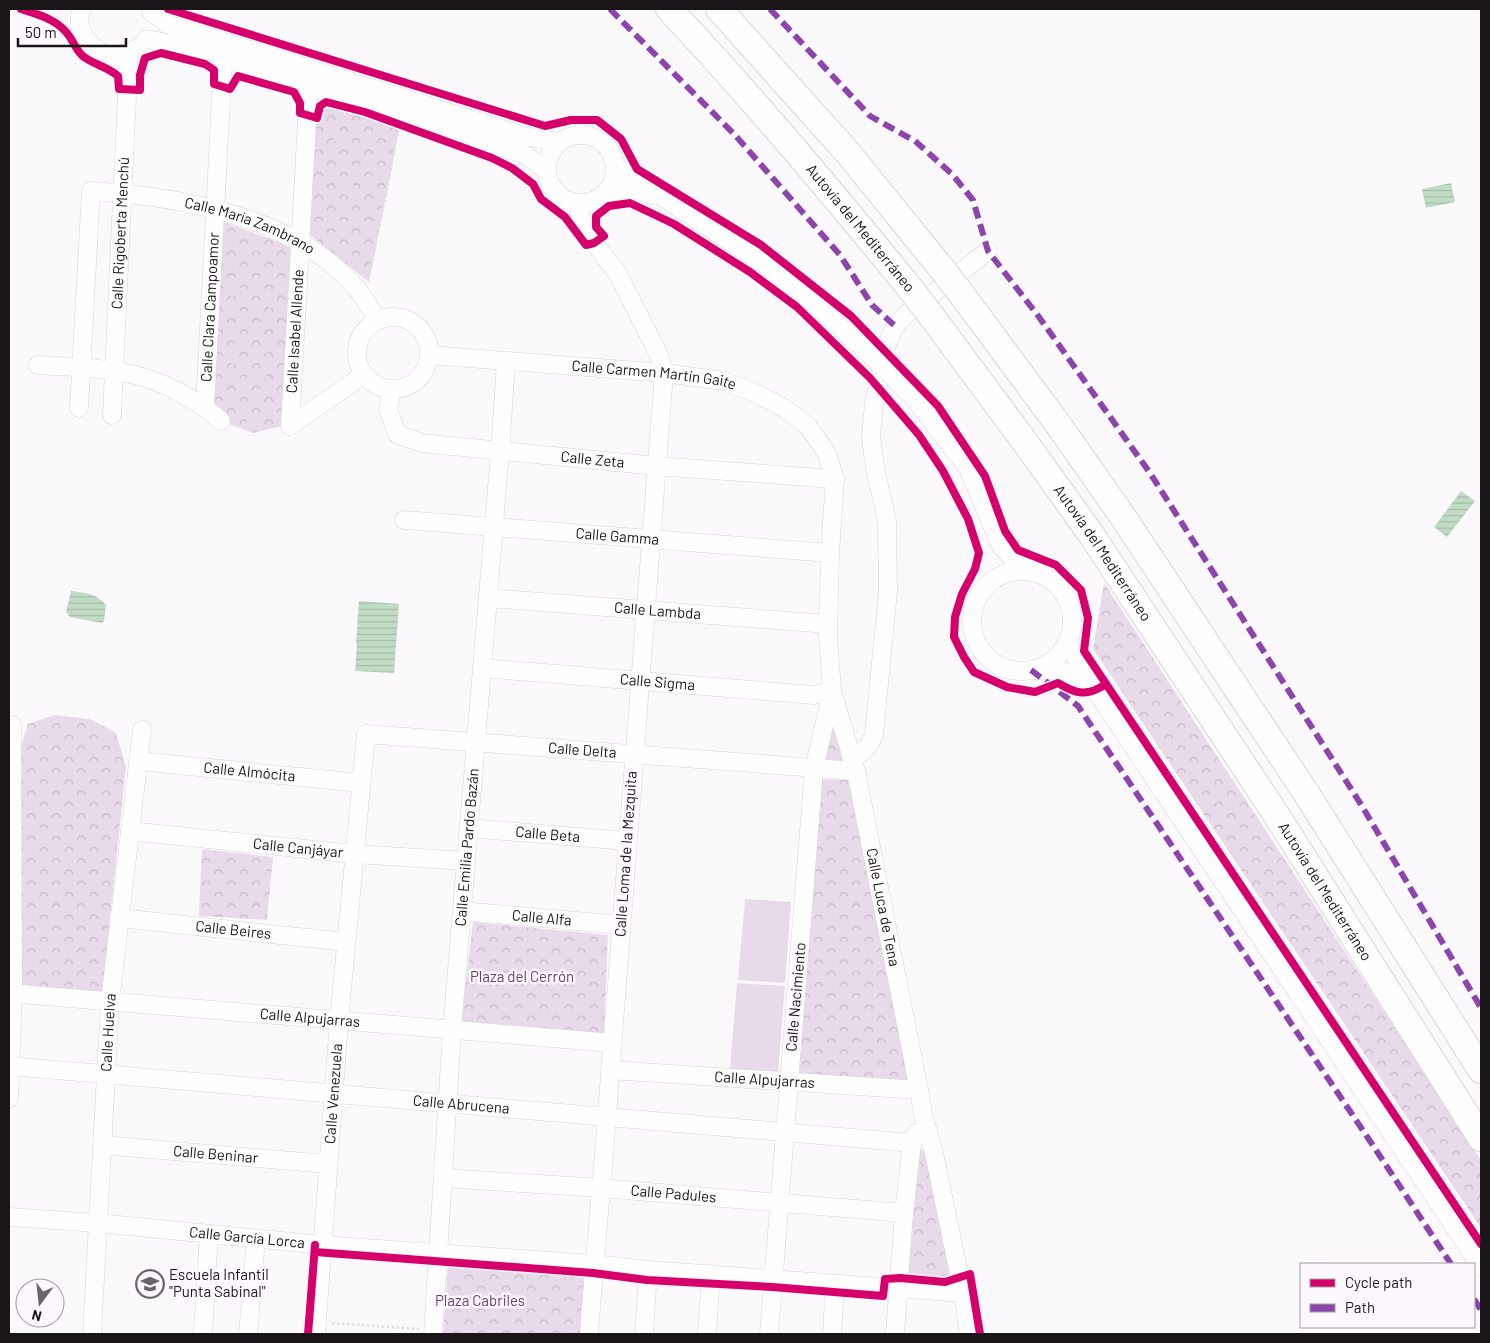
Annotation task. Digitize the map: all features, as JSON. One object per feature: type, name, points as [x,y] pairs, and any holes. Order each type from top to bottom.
[{"type":"highway","name":"Autovía del Mediterráneo","points":[[668,9],[720,63],[820,177],[913,292],[1030,449],[1091,534],[1277,816],[1481,1138]]},
{"type":"highway","points":[[719,9],[748,39],[848,153],[963,296],[1060,427],[1121,514],[1308,796],[1481,1070]]},
{"type":"street","points":[[82,9],[81,28],[86,40],[96,49],[116,56],[135,50],[146,39],[151,26],[150,10]]},
{"type":"street","points":[[150,10],[167,24],[176,27],[524,136],[559,142]]},
{"type":"street","points":[[146,39],[179,45],[524,154],[546,170]]},
{"type":"street","name":"Calle Rigoberta Menchú","points":[[112,414],[129,52]]},
{"type":"street","name":"Calle Clara Campoamor","points":[[204,407],[223,59]]},
{"type":"street","name":"Calle Isabel Allende","points":[[309,86],[312,176],[300,244],[290,426],[364,375]]},
{"type":"street","points":[[599,198],[612,184],[615,166],[609,148],[594,137],[576,135],[559,142],[549,154],[546,170],[549,182],[556,193],[567,201],[579,204],[590,202],[624,190],[644,192],[668,201]]},
{"type":"street","points":[[615,166],[766,265],[819,308],[863,348],[916,401],[968,468],[1000,544],[1012,559],[1057,585],[1066,597],[1071,612],[1072,627],[1067,642],[1058,655],[1046,665],[1031,670]]},
{"type":"street","name":"Calle Rigoberta Menchú","points":[[79,408],[91,191]]},
{"type":"street","name":"Calle María Zambrano","points":[[91,191],[122,193],[178,202],[215,210],[258,224],[318,253],[352,284],[377,320]]},
{"type":"street","points":[[579,204],[580,215],[589,236],[618,274],[660,356],[664,374]]},
{"type":"street","points":[[854,765],[870,746],[874,735],[888,591],[887,521],[875,468],[871,437],[874,404],[886,347],[895,326],[904,316],[988,250]]},
{"type":"street","points":[[389,317],[402,318],[413,323],[422,331],[428,342],[430,355],[427,366],[418,380],[403,388],[392,390],[376,385],[364,375],[357,360],[357,344],[361,334],[377,320],[389,317]]},
{"type":"street","name":"Calle Carmen Martín Gaite","points":[[430,355],[664,374],[724,381],[756,393],[784,408],[808,426],[826,452],[835,478]]},
{"type":"street","name":"Calle Emilia Pardo Bazán","points":[[433,1332],[452,1030],[506,362]]},
{"type":"street","points":[[38,365],[128,373],[163,385],[204,407],[221,421]]},
{"type":"street","name":"Calle Loma de la Mezquita","points":[[589,1334],[664,374]]},
{"type":"street","name":"Calle Zeta","points":[[392,390],[388,409],[397,434],[420,443],[657,466],[835,478]]},
{"type":"street","name":"Calle Luca de Tena","points":[[835,478],[828,624],[832,691],[854,765],[923,1114],[934,1153],[963,1294],[969,1334]]},
{"type":"street","name":"Calle Gamma","points":[[404,520],[830,553]]},
{"type":"street","points":[[991,581],[1000,544]]},
{"type":"street","points":[[1044,576],[1031,572],[1017,571],[1003,574],[991,581],[980,594],[973,609],[972,625],[976,641],[985,655],[998,665],[1014,670],[1062,671],[1091,683]]},
{"type":"street","name":"Calle Lambda","points":[[488,598],[828,624]]},
{"type":"street","points":[[1067,642],[1091,683],[1481,1267]]},
{"type":"street","name":"Calle Sigma","points":[[482,668],[814,695],[832,691]]},
{"type":"street","name":"Calle Nacimiento","points":[[769,1334],[814,769],[832,691]]},
{"type":"street","points":[[9,1099],[12,725]]},
{"type":"street","name":"Calle Huelva","points":[[92,1334],[110,1002],[142,730]]},
{"type":"street","name":"Calle Delta","points":[[366,734],[814,769],[854,765]]},
{"type":"street","name":"Calle Venezuela","points":[[317,1328],[339,1020],[366,734]]},
{"type":"street","name":"Calle Almócita","points":[[138,761],[361,783]]},
{"type":"street","name":"Calle Beta","points":[[469,828],[627,840]]},
{"type":"street","name":"Calle Canjáyar","points":[[130,831],[354,854],[466,861]]},
{"type":"street","name":"Calle Alfa","points":[[462,911],[621,925]]},
{"type":"street","name":"Calle Beires","points":[[119,918],[346,942]]},
{"type":"street","name":"Calle Alpujarras","points":[[11,993],[612,1043]]},
{"type":"street","name":"Calle Abrucena","points":[[10,1066],[912,1143]]},
{"type":"street","name":"Calle Alpujarras","points":[[610,1070],[919,1090]]},
{"type":"street","points":[[895,1334],[904,1214],[912,1143],[923,1114]]},
{"type":"street","name":"Calle Beninar","points":[[102,1145],[328,1164]]},
{"type":"street","name":"Calle Padules","points":[[443,1178],[601,1188],[904,1214]]},
{"type":"street","name":"Calle García Lorca","points":[[9,1217],[98,1223],[322,1245],[593,1264],[648,1270],[963,1294]]},
{"type":"street","points":[[203,1334],[209,1234]]},
{"type":"street","points":[[248,1334],[256,1238]]},
{"type":"street","points":[[644,1334],[648,1270]]},
{"type":"street","points":[[707,1334],[710,1274]]},
{"type":"street","points":[[832,1334],[835,1284]]},
{"type":"path","points":[[364,299],[386,195],[400,115]]},
{"type":"path","points":[[312,176],[331,171],[332,164],[329,153],[338,133],[360,133],[379,145],[394,149]]},
{"type":"path","points":[[350,185],[361,171],[376,165],[391,169]]},
{"type":"path","points":[[312,176],[386,195]]},
{"type":"path","points":[[248,408],[266,380],[271,300],[269,280],[256,266],[258,224]]},
{"type":"path","points":[[248,424],[248,408],[232,377],[237,298],[244,275],[256,266]]},
{"type":"path","points":[[206,375],[293,381]]},
{"type":"path","points":[[204,927],[208,839]]},
{"type":"path","points":[[263,933],[267,845]]},
{"type":"path","points":[[317,1328],[433,1332]]},
{"type":"green space","points":[[316,102],[400,124],[369,282],[310,235]]},
{"type":"green space","points":[[224,222],[292,247],[282,426],[253,433],[229,424],[213,404]]},
{"type":"green space","points":[[1104,583],[1481,1160],[1481,1228],[1093,649]]},
{"type":"green space","points":[[833,708],[842,762],[821,762]]},
{"type":"green space","points":[[54,715],[90,719],[116,733],[126,767],[102,995],[22,986],[19,773],[21,747],[28,724]]},
{"type":"green space","points":[[819,779],[851,780],[911,1084],[793,1079]]},
{"type":"green space","points":[[202,849],[273,857],[267,920],[199,916]]},
{"type":"green space","points":[[745,899],[791,902],[785,983],[738,980]]},
{"type":"green space","name":"Plaza del Cerrón","points":[[473,922],[608,935],[604,1034],[461,1022]]},
{"type":"green space","points":[[737,983],[785,986],[778,1072],[730,1069]]},
{"type":"green space","points":[[916,1149],[925,1150],[953,1287],[904,1283]]},
{"type":"green space","name":"Plaza Cabriles","points":[[448,1266],[587,1276],[581,1334],[443,1334]]},
{"type":"shaded area","points":[[1451,183],[1455,202],[1426,208],[1422,189]]},
{"type":"shaded area","points":[[1461,491],[1475,501],[1447,537],[1434,527]]},
{"type":"shaded area","points":[[71,591],[90,594],[102,601],[106,605],[104,621],[102,623],[70,617],[66,612]]},
{"type":"shaded area","points":[[359,601],[399,604],[394,673],[355,671]]},
{"type":"marked path","points":[[610,9],[735,135],[840,255],[872,305],[895,326]]},
{"type":"marked path","points":[[770,9],[870,116],[915,141],[952,174],[973,200],[988,251],[1039,317],[1150,473],[1362,806],[1481,1008]]},
{"type":"marked path","points":[[1031,670],[1078,706],[1450,1263]]},
{"type":"marked path","points":[[1475,1301],[1481,1310]]},
{"type":"cycle path","points":[[21,9],[62,27],[81,55],[118,76],[119,89],[140,90],[140,75],[145,58],[161,53],[205,64],[214,70],[214,84],[230,89],[238,76],[294,92],[300,103],[300,113],[317,118],[320,106],[326,102],[365,112],[492,158],[512,168],[533,184],[541,199],[565,217],[586,245],[594,243],[604,236],[596,227],[596,216],[609,206],[630,203],[674,224],[750,272],[797,307],[870,378],[919,435],[943,471],[968,519],[979,553],[975,569],[962,594],[955,617],[954,637],[974,672],[1007,687],[1035,692],[1058,683],[1076,692],[1093,691],[1106,684]]},
{"type":"cycle path","points":[[168,9],[545,126],[571,120],[597,120],[621,139],[637,169],[761,245],[851,316],[938,406],[985,476],[1005,531],[1018,550],[1056,565],[1081,590],[1088,618],[1084,651],[1481,1244]]},
{"type":"cycle path","points":[[308,1334],[315,1245]]},
{"type":"cycle path","points":[[315,1252],[593,1273],[647,1280],[883,1296],[885,1279],[900,1278],[945,1282],[970,1274],[980,1334]]},
{"type":"place","name":"Escuela Infantil \"Punta Sabinal\"","points":[[150,1284]]}]
